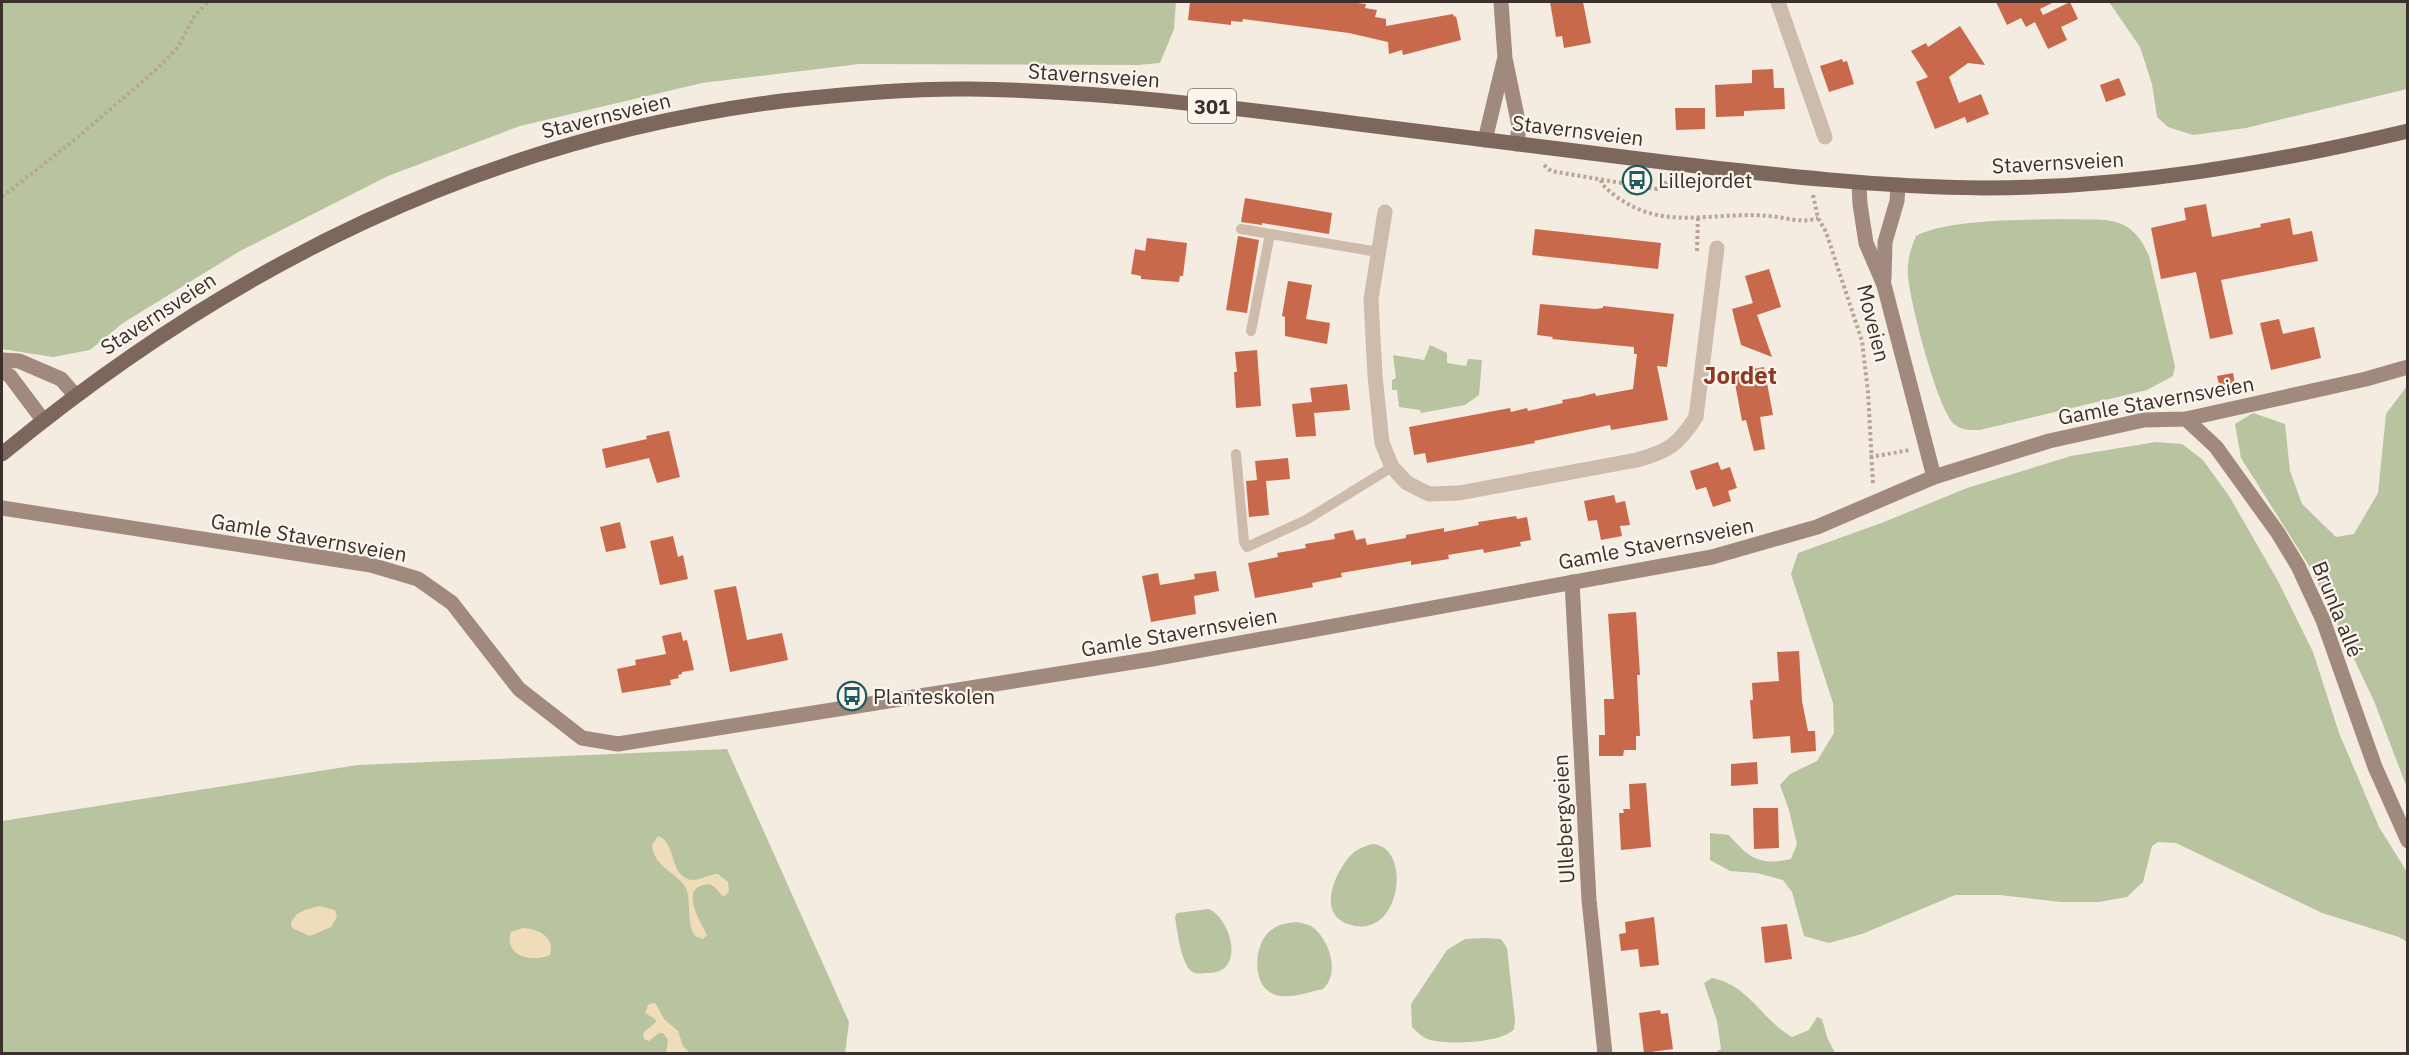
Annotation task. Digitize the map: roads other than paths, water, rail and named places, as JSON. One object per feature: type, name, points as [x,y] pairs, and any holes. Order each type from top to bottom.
[{"type":"main road","name":"Stavernsveien","points":[[2,454],[75,395],[189,316],[291,257],[352,226],[449,185],[540,153],[597,137],[704,113],[816,97],[977,89],[1095,95],[1235,108],[1674,163],[1859,183],[1898,185],[2034,187],[2170,175],[2298,155],[2408,131]]},
{"type":"street","points":[[1500,2],[1503,13],[1505,58],[1519,126],[1516,144]]},
{"type":"street","points":[[1778,2],[1825,137]]},
{"type":"street","points":[[1485,140],[1505,58]]},
{"type":"street","points":[[1859,183],[1866,243],[1884,285],[1934,477]]},
{"type":"street","points":[[1884,285],[1885,242],[1897,201],[1898,185]]},
{"type":"street","points":[[1385,212],[1371,299],[1382,443],[1392,467],[1407,483],[1429,494],[1460,493],[1637,460],[1661,453],[1683,438],[1696,417],[1717,248]]},
{"type":"street","points":[[2,360],[19,362],[61,379],[75,395]]},
{"type":"street","name":"Gamle Stavernsveien","points":[[2,508],[372,566],[418,579],[453,603],[519,689],[582,738],[618,744],[1152,659],[1712,557],[1775,540],[1878,502],[1934,477],[2049,441],[2144,420],[2186,419],[2366,380],[2408,367]]},
{"type":"street","points":[[2,371],[10,376],[43,420]]},
{"type":"street","name":"Brunla allé","points":[[2186,419],[2216,447],[2278,533],[2298,566],[2323,620],[2374,767],[2408,841]]},
{"type":"street","name":"Ullebergveien","points":[[1572,582],[1589,900],[1605,1053]]},
{"type":"lane","points":[[1241,229],[1378,252]]},
{"type":"lane","points":[[1251,331],[1270,234]]},
{"type":"lane","points":[[1236,454],[1244,542],[1247,547],[1306,520],[1392,467]]},
{"type":"place","name":"Lillejordet","points":[[1637,180]]},
{"type":"place","name":"Planteskolen","points":[[852,696]]},
{"type":"district","name":"Jordet","points":[[1740,375]]}]
